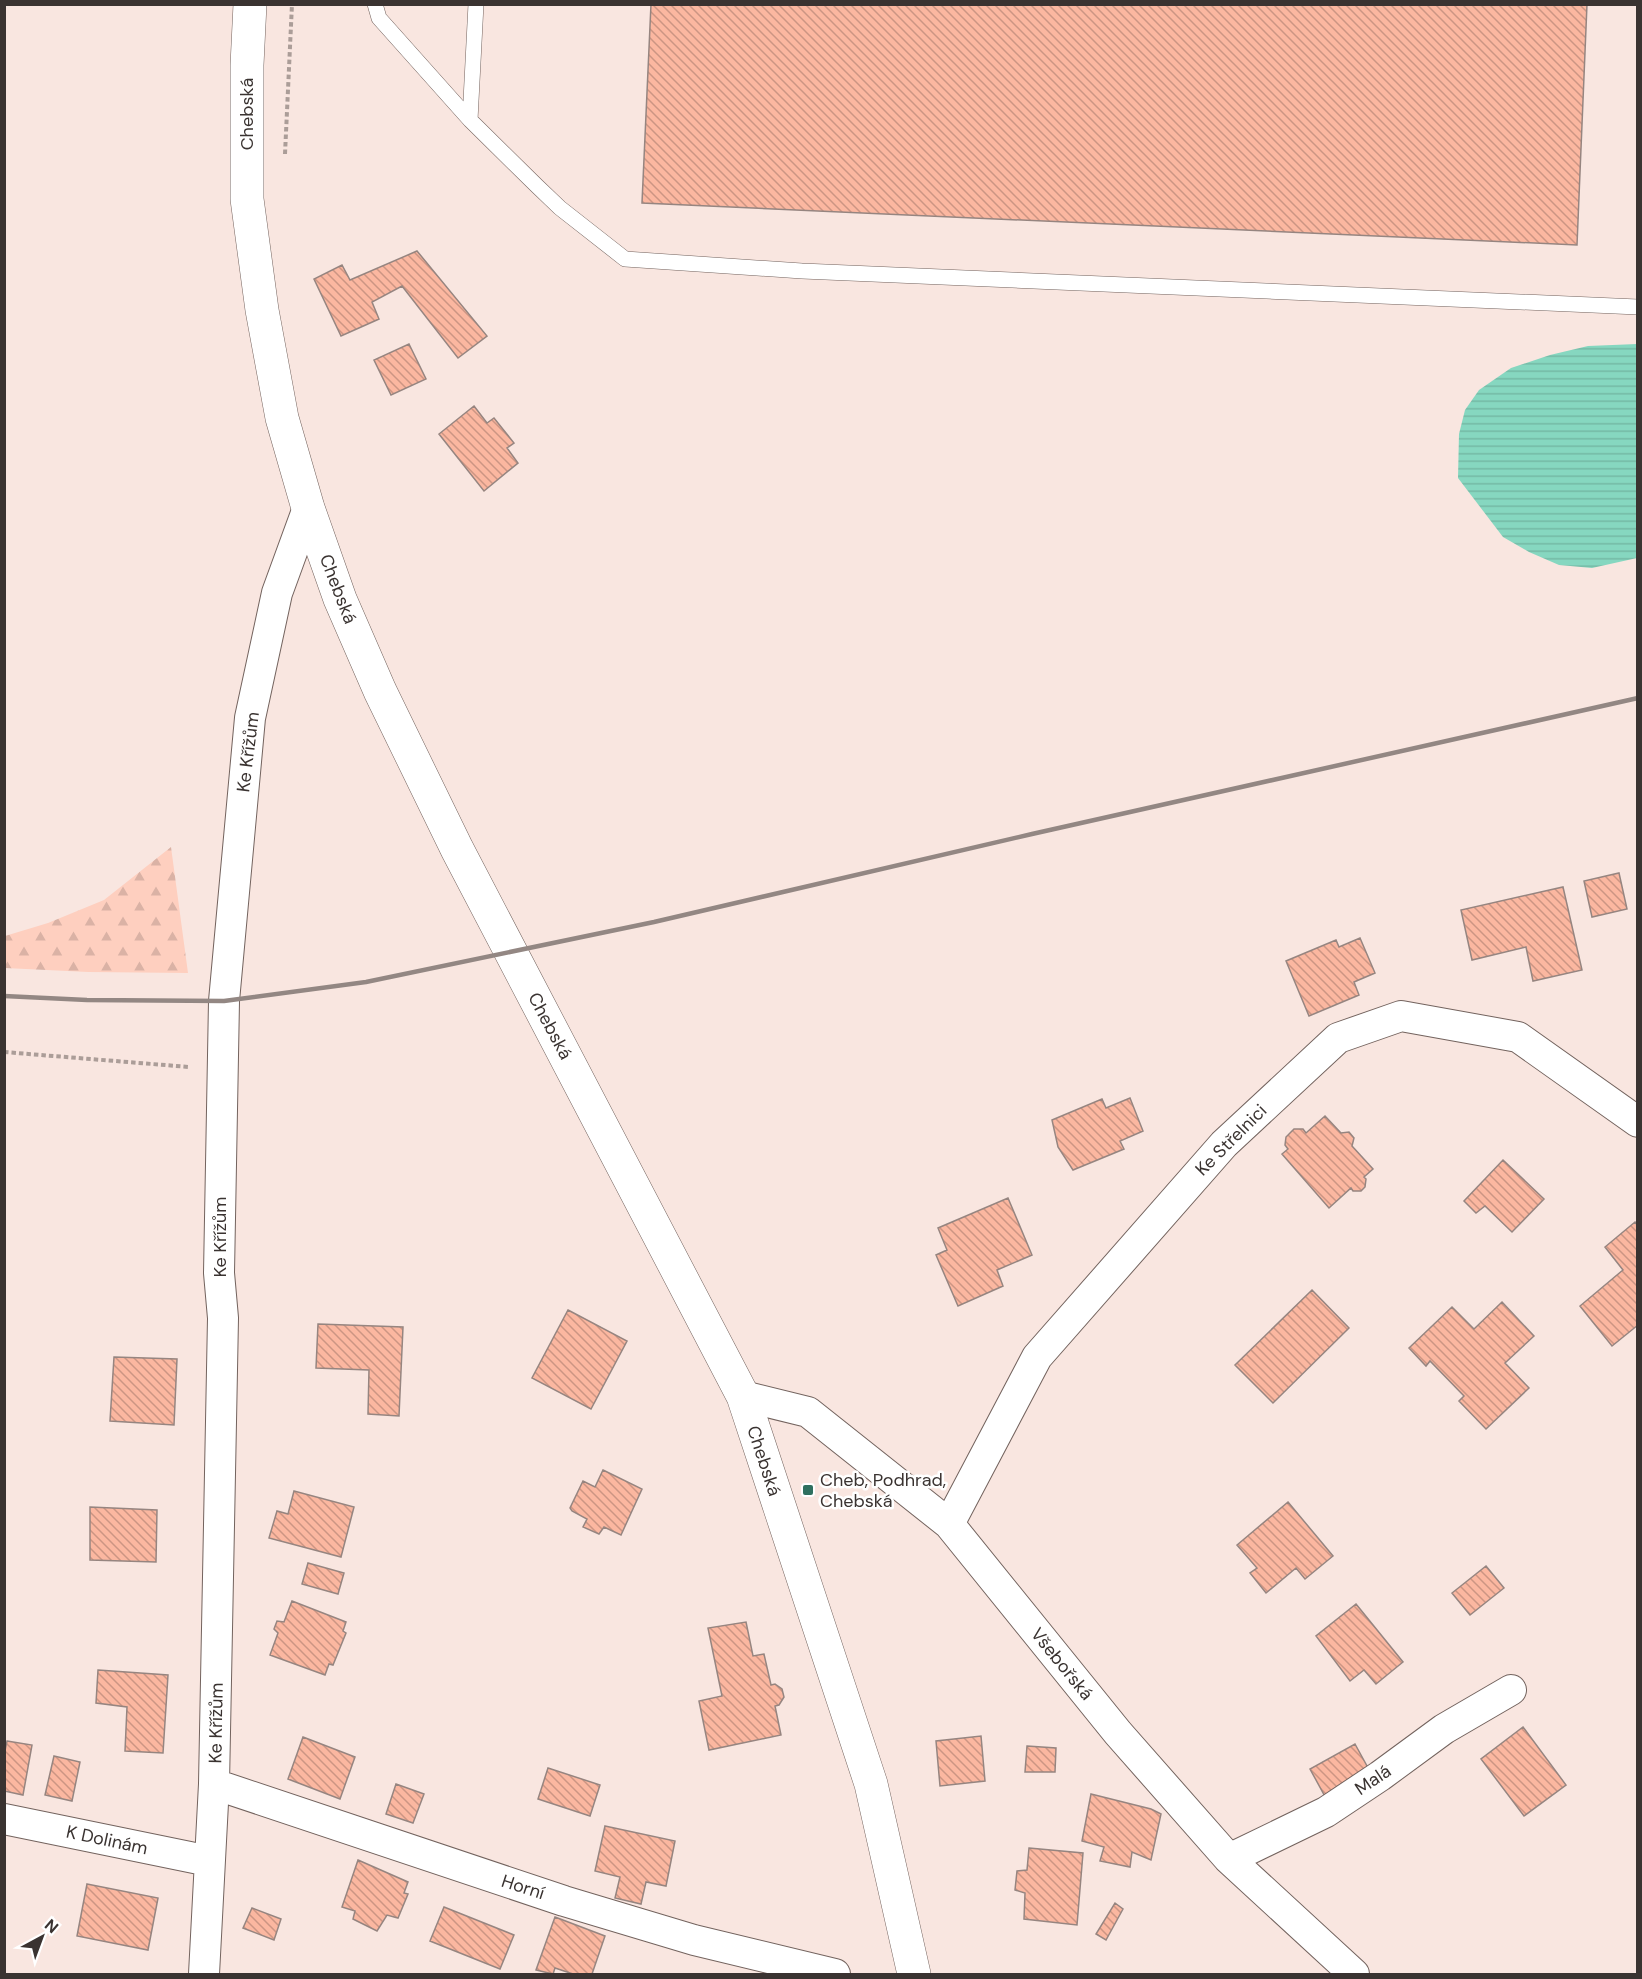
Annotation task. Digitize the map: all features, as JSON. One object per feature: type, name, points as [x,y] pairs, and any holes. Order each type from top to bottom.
[{"type":"street","name":"Chebská","points":[[250,4],[247,65],[248,206],[262,310],[282,418],[308,508],[340,599],[380,691],[452,838],[743,1396],[871,1784],[914,1974]]},
{"type":"street","name":"Ke Křížům","points":[[204,1974],[214,1784],[223,1318],[219,1273],[224,1001],[250,718],[277,593],[308,508]]},
{"type":"street","name":"Ke Střelnici","points":[[949,1524],[1037,1357],[1224,1143],[1338,1038],[1401,1016],[1518,1036],[1638,1122]]},
{"type":"street","name":"Všebořská","points":[[743,1396],[808,1412],[949,1524],[1118,1733],[1229,1859],[1354,1974]]},
{"type":"street","name":"Malá","points":[[1229,1859],[1326,1812],[1444,1729],[1511,1690]]},
{"type":"street","name":"Horní","points":[[214,1784],[564,1901],[693,1940],[835,1974]]},
{"type":"street","name":"K Dolinám","points":[[4,1819],[209,1861]]},
{"type":"lane","points":[[375,4],[379,18],[470,120],[560,208],[625,259],[802,271],[1638,307]]},
{"type":"lane","points":[[470,120],[476,4]]},
{"type":"path","points":[[4,1052],[222,1070]]},
{"type":"green space","points":[[171,847],[188,973],[5,968],[5,936],[48,923],[104,900]]},
{"type":"shaded area","points":[[1637,344],[1637,558],[1592,568],[1559,565],[1503,537],[1458,478],[1459,434],[1465,410],[1479,390],[1511,368],[1588,346]]},
{"type":"building","points":[[651,4],[1587,4],[1577,245],[642,203]]},
{"type":"building","points":[[417,251],[487,336],[458,358],[402,286],[372,302],[379,319],[341,336],[314,279],[342,265],[350,280]]},
{"type":"building","points":[[409,344],[426,379],[391,395],[374,360]]},
{"type":"building","points":[[474,406],[487,423],[494,418],[514,443],[507,448],[518,463],[484,491],[439,434]]},
{"type":"building","points":[[1619,873],[1627,909],[1592,917],[1584,881]]},
{"type":"building","points":[[1563,887],[1582,970],[1533,981],[1526,947],[1472,960],[1461,910]]},
{"type":"building","points":[[1360,938],[1375,973],[1354,982],[1359,995],[1309,1016],[1286,961],[1336,940],[1339,947]]},
{"type":"building","points":[[1130,1098],[1143,1131],[1120,1141],[1124,1149],[1073,1170],[1058,1147],[1052,1120],[1102,1099],[1106,1108]]},
{"type":"building","points":[[1325,1116],[1341,1133],[1349,1132],[1354,1138],[1352,1146],[1373,1169],[1364,1177],[1365,1187],[1361,1191],[1353,1191],[1351,1188],[1329,1208],[1282,1154],[1288,1149],[1285,1145],[1286,1137],[1294,1129],[1303,1129],[1306,1133]]},
{"type":"building","points":[[1503,1160],[1544,1199],[1512,1232],[1485,1206],[1476,1213],[1464,1201]]},
{"type":"building","points":[[1008,1198],[1032,1255],[997,1270],[1003,1286],[958,1306],[936,1255],[947,1250],[938,1228]]},
{"type":"building","points":[[1635,1222],[1638,1226],[1638,1325],[1612,1346],[1580,1306],[1623,1270],[1605,1247]]},
{"type":"building","points":[[1312,1290],[1349,1328],[1273,1403],[1235,1365]]},
{"type":"building","points":[[1502,1302],[1534,1336],[1505,1363],[1529,1388],[1486,1429],[1459,1401],[1464,1396],[1430,1361],[1426,1366],[1409,1348],[1452,1307],[1474,1329]]},
{"type":"building","points":[[568,1310],[627,1341],[591,1409],[532,1378]]},
{"type":"building","points":[[318,1324],[403,1327],[399,1416],[368,1414],[369,1370],[316,1368]]},
{"type":"building","points":[[114,1357],[177,1359],[174,1425],[110,1421]]},
{"type":"building","points":[[603,1470],[642,1489],[621,1535],[604,1527],[599,1534],[583,1527],[587,1519],[570,1508],[583,1481],[595,1487]]},
{"type":"building","points":[[294,1491],[354,1507],[341,1557],[269,1538],[277,1511],[288,1514]]},
{"type":"building","points":[[1288,1502],[1333,1556],[1305,1579],[1296,1568],[1266,1593],[1250,1573],[1257,1568],[1237,1545]]},
{"type":"building","points":[[90,1507],[157,1510],[156,1562],[90,1560]]},
{"type":"building","points":[[308,1563],[344,1573],[338,1594],[302,1584]]},
{"type":"building","points":[[1486,1566],[1504,1588],[1470,1615],[1452,1593]]},
{"type":"building","points":[[292,1601],[346,1622],[343,1631],[346,1633],[333,1665],[329,1664],[325,1675],[270,1655],[278,1633],[274,1629],[277,1621],[284,1622]]},
{"type":"building","points":[[1356,1604],[1403,1662],[1376,1684],[1364,1670],[1350,1681],[1316,1636]]},
{"type":"building","points":[[746,1622],[753,1656],[764,1654],[771,1685],[775,1684],[782,1689],[784,1697],[779,1705],[775,1706],[781,1735],[709,1750],[699,1701],[722,1696],[708,1628]]},
{"type":"building","points":[[98,1670],[168,1675],[163,1753],[125,1751],[127,1707],[96,1703]]},
{"type":"building","points":[[1523,1727],[1566,1785],[1524,1816],[1481,1759]]},
{"type":"building","points":[[981,1736],[985,1781],[940,1786],[936,1741]]},
{"type":"building","points":[[303,1737],[355,1757],[340,1799],[288,1779]]},
{"type":"building","points":[[7,1741],[32,1745],[23,1795],[4,1791],[4,1755]]},
{"type":"building","points":[[1355,1744],[1373,1777],[1328,1802],[1310,1769]]},
{"type":"building","points":[[1027,1746],[1056,1748],[1055,1772],[1025,1772]]},
{"type":"building","points":[[54,1756],[80,1762],[72,1801],[45,1795]]},
{"type":"building","points":[[548,1768],[600,1785],[590,1816],[538,1799]]},
{"type":"building","points":[[396,1784],[424,1794],[413,1823],[386,1814]]},
{"type":"building","points":[[1091,1794],[1151,1809],[1161,1814],[1151,1860],[1132,1852],[1130,1867],[1100,1861],[1104,1847],[1082,1841]]},
{"type":"building","points":[[605,1826],[675,1841],[666,1886],[646,1882],[641,1904],[615,1898],[620,1877],[595,1871]]},
{"type":"building","points":[[1029,1848],[1083,1853],[1077,1925],[1024,1919],[1025,1893],[1015,1890],[1017,1871],[1027,1870]]},
{"type":"building","points":[[358,1860],[408,1882],[404,1893],[408,1894],[398,1918],[387,1915],[377,1931],[353,1919],[355,1911],[342,1907]]},
{"type":"building","points":[[87,1884],[158,1898],[148,1950],[77,1936]]},
{"type":"building","points":[[1115,1903],[1123,1909],[1106,1940],[1096,1934]]},
{"type":"building","points":[[444,1907],[514,1935],[500,1969],[430,1941]]},
{"type":"building","points":[[252,1908],[281,1919],[274,1940],[243,1928]]},
{"type":"building","points":[[555,1917],[605,1936],[592,1974],[573,1974],[555,1968],[553,1974],[536,1970]]},
{"type":"railway","points":[[4,996],[87,1000],[224,1001],[366,982],[654,922],[1032,834],[1638,698]]},
{"type":"place","name":"Cheb, Podhrad, Chebská","points":[[808,1490]]}]
